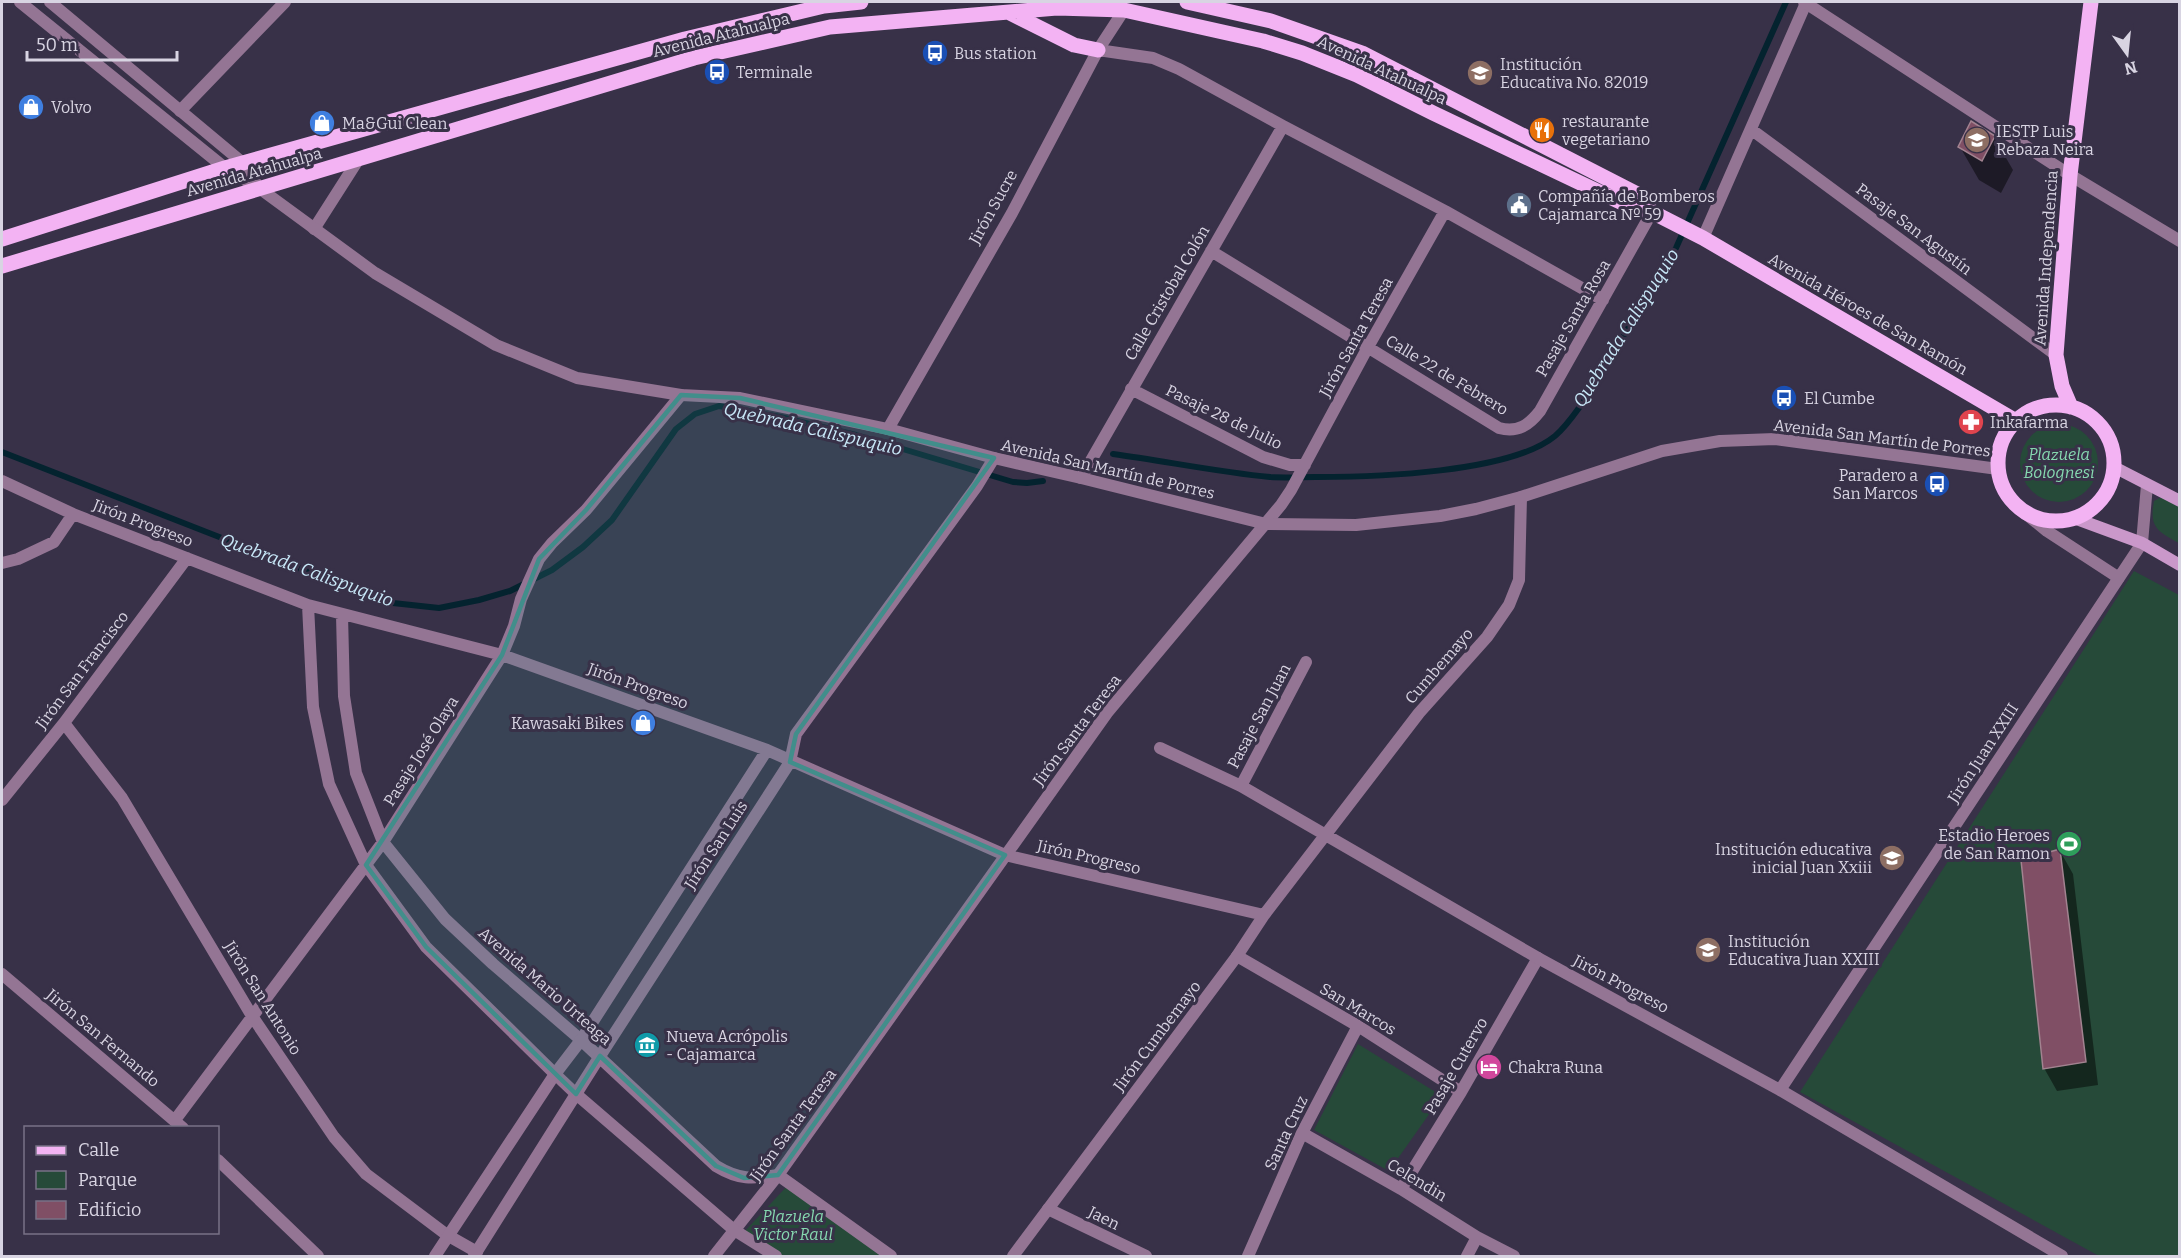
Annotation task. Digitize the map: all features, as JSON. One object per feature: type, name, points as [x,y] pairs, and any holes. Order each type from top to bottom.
[{"type":"main road","name":"Avenida Atahualpa","points":[[2,239],[225,168],[685,39],[824,6],[861,2]]},
{"type":"main road","name":"Avenida Atahualpa","points":[[1187,2],[1271,21],[1362,54],[1641,196],[1652,212]]},
{"type":"main road","name":"Avenida Independencia","points":[[2072,407],[2062,386],[2056,355],[2070,175],[2091,2]]},
{"type":"main road","name":"Avenida Atahualpa","points":[[2,267],[694,58],[830,27],[1010,13],[1057,5],[1126,6],[1302,53],[1357,75],[1635,209],[1652,212],[1701,237]]},
{"type":"main road","points":[[1010,13],[1074,45],[1098,50]]},
{"type":"main road","name":"Avenida Héroes de San Ramón","points":[[1701,237],[2016,421]]},
{"type":"main road","points":[[2056,405],[2072,407],[2090,416],[2104,430],[2113,449],[2114,467],[2110,484],[2102,500],[2088,512],[2074,518],[2053,521],[2031,517],[2015,505],[2006,495],[2000,483],[1998,453],[2003,438],[2016,421],[2039,408],[2056,405]]},
{"type":"main road","points":[[2114,467],[2180,501]]},
{"type":"main road","points":[[2074,518],[2142,543],[2180,566]]},
{"type":"street","name":"Avenida San Martín de Porres","points":[[20,2],[225,168],[259,188],[375,273],[496,345],[578,378],[681,395],[740,398],[888,429],[992,462],[1081,478],[1266,524],[1356,525],[1440,516],[1521,497],[1662,451],[1720,441],[1775,439],[1998,469]]},
{"type":"street","name":"Avenida San Martín de Porres","points":[[50,2],[243,163],[259,188]]},
{"type":"street","points":[[180,111],[285,2]]},
{"type":"street","points":[[1701,237],[1752,130],[1805,2],[2070,175],[2180,242]]},
{"type":"street","name":"Jirón Sucre","points":[[888,429],[1012,213],[1098,50],[1126,6]]},
{"type":"street","points":[[1098,50],[1153,58],[1179,69],[1445,211],[1603,300]]},
{"type":"street","name":"Calle Cristobal Colón","points":[[1081,478],[1283,126]]},
{"type":"street","name":"Pasaje San Agustín","points":[[1752,130],[2056,355]]},
{"type":"street","points":[[314,229],[358,160]]},
{"type":"street","name":"Jirón Santa Teresa","points":[[714,1257],[778,1176],[1107,713],[1266,524],[1291,490],[1445,211]]},
{"type":"street","name":"Pasaje Santa Rosa","points":[[1514,430],[1531,422],[1540,411],[1652,212]]},
{"type":"street","name":"Calle 22 de Febrero","points":[[1211,251],[1499,428],[1514,430]]},
{"type":"street","name":"Pasaje 28 de Julio","points":[[1131,389],[1263,458],[1290,465],[1305,465]]},
{"type":"street","name":"Pasaje José Olaya","points":[[179,1124],[252,1016],[383,842],[502,655],[514,626],[521,599],[539,559],[586,510],[681,395]]},
{"type":"street","name":"Jirón San Luis","points":[[475,1254],[790,762],[796,735],[992,462]]},
{"type":"street","name":"Jirón Progreso","points":[[2,481],[73,514],[308,605],[502,655],[767,750],[1005,855],[1264,915]]},
{"type":"street","name":"Jirón Juan XXIII","points":[[1780,1090],[2142,543],[2147,485]]},
{"type":"street","name":"Cumbemayo","points":[[1326,835],[1419,713],[1487,637],[1509,605],[1519,580],[1521,497]]},
{"type":"street","points":[[2015,505],[2047,531],[2119,578]]},
{"type":"street","points":[[2,563],[18,559],[54,542],[73,514]]},
{"type":"street","name":"Jirón San Francisco","points":[[2,800],[64,723],[187,558]]},
{"type":"street","points":[[308,605],[313,707],[329,784],[366,865],[426,947],[555,1074],[734,1230],[776,1257]]},
{"type":"street","name":"Avenida Mario Urteaga","points":[[342,615],[344,696],[356,773],[383,842],[445,919],[493,964],[600,1056],[716,1167],[730,1175],[744,1178],[778,1176]]},
{"type":"street","name":"Pasaje San Juan","points":[[1242,786],[1306,662]]},
{"type":"street","name":"Jirón San Antonio","points":[[64,723],[122,798],[252,1016],[334,1137],[366,1174],[475,1254]]},
{"type":"street","name":"Jirón Progreso","points":[[1160,748],[1242,786],[1538,958],[1780,1090],[2062,1257]]},
{"type":"street","name":"Jirón San Luis","points":[[435,1257],[447,1235],[555,1074],[581,1040],[767,750]]},
{"type":"street","name":"Jirón Cumbemayo","points":[[1013,1257],[1237,957],[1264,915],[1326,835]]},
{"type":"street","name":"San Marcos","points":[[1237,957],[1358,1026],[1461,1092]]},
{"type":"street","name":"Pasaje Cutervo","points":[[1401,1189],[1461,1092],[1538,958]]},
{"type":"street","name":"Jirón San Fernando","points":[[2,974],[179,1124]]},
{"type":"street","name":"Santa Cruz","points":[[1248,1257],[1302,1132],[1358,1026]]},
{"type":"street","name":"Celendin","points":[[1302,1132],[1514,1257]]},
{"type":"street","points":[[219,1161],[318,1257]]},
{"type":"street","points":[[778,1176],[891,1257]]},
{"type":"street","name":"Jaen","points":[[1048,1209],[1146,1257]]},
{"type":"street","points":[[1467,1257],[1478,1237]]},
{"type":"highlighted area","points":[[681,395],[740,398],[994,458],[796,734],[790,762],[1005,855],[778,1175],[744,1178],[716,1166],[600,1056],[576,1094],[426,947],[366,865],[502,655],[539,559],[586,510]]},
{"type":"green space","name":"Plazuela Bolognesi","points":[[2059,424],[2074,427],[2086,436],[2095,448],[2098,463],[2095,478],[2086,490],[2074,499],[2059,502],[2044,499],[2032,490],[2023,478],[2020,463],[2023,448],[2032,436],[2044,427]]},
{"type":"green space","points":[[2165,495],[2179,503],[2179,543],[2160,531],[2154,523],[2154,501]]},
{"type":"green space","name":"Estadio Heroes de San Ramon","points":[[2134,571],[2179,595],[2179,1256],[2099,1256],[1800,1092]]},
{"type":"green space","points":[[1358,1044],[1442,1096],[1389,1171],[1314,1130]]},
{"type":"green space","name":"Plazuela Victor Raul","points":[[790,1183],[883,1256],[778,1256],[744,1232]]},
{"type":"building","name":"IESTP Luis Rebaza Neira","points":[[1971,121],[1995,136],[1982,161],[1958,147]]},
{"type":"building","points":[[2060,849],[2086,1062],[2043,1069],[2021,860]]},
{"type":"waterway","name":"Quebrada Calispuquio","points":[[1113,454],[1270,477],[1371,476],[1475,465],[1507,458],[1534,448],[1555,436],[1587,397],[1676,248],[1786,2]]},
{"type":"waterway","name":"Quebrada Calispuquio","points":[[2,452],[347,587],[393,603],[439,608],[510,591],[552,570],[583,547],[612,520],[676,429],[695,414],[719,406],[780,417],[856,435],[1013,482],[1043,481]]},
{"type":"place","name":"Bus station","points":[[935,53]]},
{"type":"place","name":"Terminale","points":[[717,72]]},
{"type":"place","name":"Institución Educativa No. 82019","points":[[1480,73]]},
{"type":"place","name":"Volvo","points":[[31,107]]},
{"type":"place","name":"Ma&Gui Clean","points":[[322,123]]},
{"type":"place","name":"restaurante vegetariano","points":[[1542,130]]},
{"type":"place","name":"IESTP Luis Rebaza Neira","points":[[1977,140]]},
{"type":"place","name":"Compañía de Bomberos Cajamarca Nº 59","points":[[1519,205]]},
{"type":"place","name":"El Cumbe","points":[[1784,398]]},
{"type":"place","name":"Inkafarma","points":[[1971,422]]},
{"type":"place","name":"Paradero a San Marcos","points":[[1937,484]]},
{"type":"place","name":"Kawasaki Bikes","points":[[643,723]]},
{"type":"place","name":"Estadio Heroes de San Ramon","points":[[2069,844]]},
{"type":"place","name":"Institución educativa inicial Juan Xxiii","points":[[1892,858]]},
{"type":"place","name":"Institución Educativa Juan XXIII","points":[[1708,950]]},
{"type":"place","name":"Nueva Acrópolis - Cajamarca","points":[[647,1045]]},
{"type":"place","name":"Chakra Runa","points":[[1489,1067]]}]
